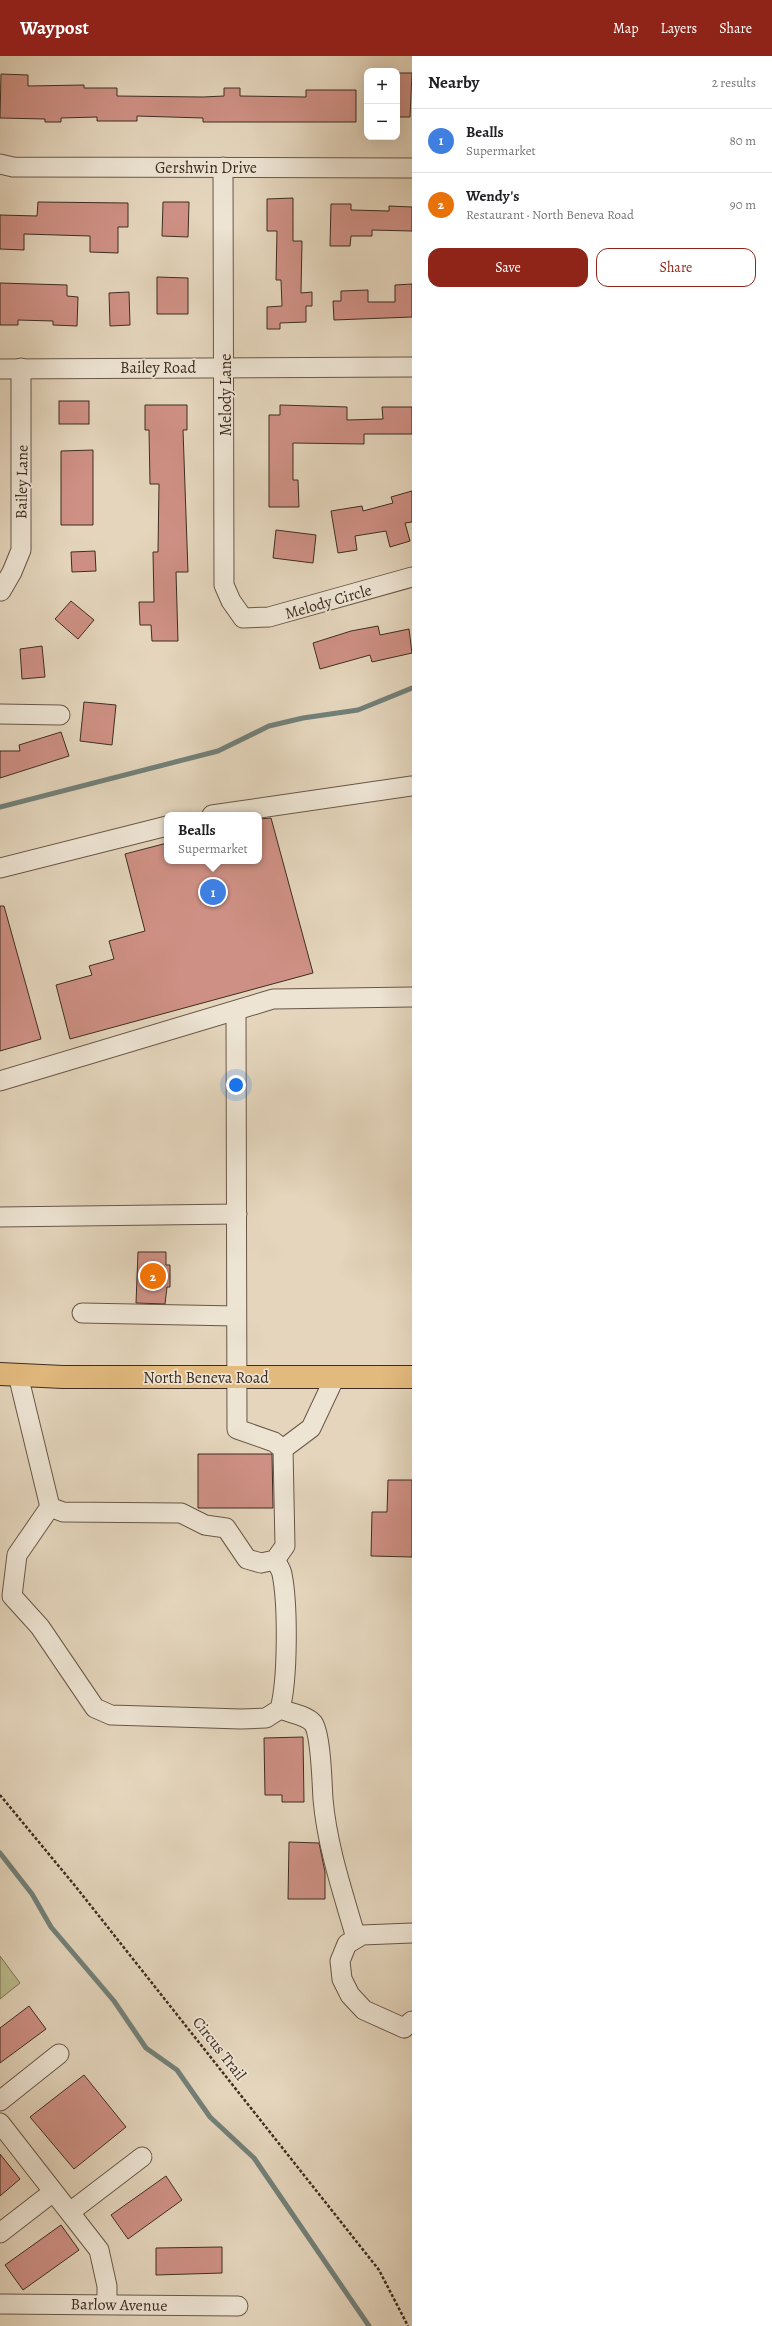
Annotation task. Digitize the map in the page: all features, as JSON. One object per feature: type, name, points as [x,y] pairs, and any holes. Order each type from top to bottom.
[{"type":"main road","name":"North Beneva Road","points":[[9,1375],[236,1378],[412,1377]]},
{"type":"street","name":"Gershwin Drive","points":[[0,164],[13,167],[412,168]]},
{"type":"street","name":"Melody Lane","points":[[223,167],[225,367],[224,585],[231,601],[243,618]]},
{"type":"street","name":"Bailey Road","points":[[0,369],[412,367]]},
{"type":"street","name":"Bailey Lane","points":[[1,591],[12,572],[21,550],[21,368]]},
{"type":"street","name":"Melody Circle","points":[[243,618],[269,618],[412,577]]},
{"type":"street","points":[[0,714],[60,715]]},
{"type":"street","points":[[233,812],[412,786]]},
{"type":"street","points":[[0,868],[164,827]]},
{"type":"street","points":[[0,1082],[236,1012],[273,999],[412,997]]},
{"type":"street","points":[[236,1012],[237,1429],[274,1442],[283,1449]]},
{"type":"street","points":[[0,1217],[237,1214]]},
{"type":"street","points":[[82,1313],[236,1316]]},
{"type":"street","points":[[9,1375],[50,1507]]},
{"type":"street","points":[[283,1449],[311,1428],[335,1377]]},
{"type":"street","points":[[50,1507],[63,1512],[181,1513],[206,1525],[226,1528],[247,1559],[261,1564],[275,1560],[285,1546],[283,1449]]},
{"type":"street","points":[[50,1507],[17,1555],[12,1596],[40,1627],[95,1708],[111,1715],[241,1719],[266,1718],[280,1709],[283,1696],[285,1612],[282,1572],[275,1560]]},
{"type":"street","points":[[280,1709],[309,1719],[314,1725],[319,1751],[324,1814],[356,1938]]},
{"type":"street","points":[[412,1933],[362,1935],[347,1944],[340,1961],[342,1979],[350,1995],[364,2010],[404,2028],[412,2022]]},
{"type":"street","points":[[0,2101],[59,2054]]},
{"type":"street","points":[[0,2123],[99,2250],[108,2286],[107,2304]]},
{"type":"street","points":[[70,2212],[142,2157]]},
{"type":"street","points":[[0,2233],[53,2192]]},
{"type":"street","name":"Barlow Avenue","points":[[0,2304],[238,2306]]},
{"type":"path","name":"Circus Trail","points":[[0,1795],[81,1893],[374,2264],[408,2326]]},
{"type":"green space","points":[[0,1956],[20,1983],[0,1999]]},
{"type":"building","points":[[400,73],[412,73],[410,117],[400,117]]},
{"type":"building","points":[[1,74],[28,75],[28,86],[84,85],[84,88],[117,88],[117,96],[224,96],[224,88],[240,88],[240,96],[306,97],[306,90],[356,90],[356,122],[203,122],[203,118],[137,116],[137,121],[97,121],[97,117],[61,118],[61,122],[45,122],[45,119],[0,118]]},
{"type":"building","points":[[293,198],[293,241],[302,241],[301,293],[312,292],[312,306],[306,306],[306,322],[280,323],[280,329],[267,329],[267,307],[282,306],[281,280],[276,280],[277,231],[267,231],[267,199]]},
{"type":"building","points":[[38,202],[128,203],[128,227],[118,227],[118,253],[90,252],[90,236],[24,234],[24,250],[0,249],[0,215],[37,216]]},
{"type":"building","points":[[163,202],[189,202],[188,237],[162,236]]},
{"type":"building","points":[[331,204],[351,204],[351,210],[389,211],[389,206],[412,207],[412,231],[372,230],[372,236],[351,236],[350,246],[330,246]]},
{"type":"building","points":[[157,277],[188,278],[188,314],[157,314]]},
{"type":"building","points":[[0,283],[67,285],[67,296],[78,297],[77,326],[53,325],[53,321],[18,320],[18,325],[0,325]]},
{"type":"building","points":[[412,284],[412,317],[334,320],[333,301],[341,301],[341,291],[368,290],[368,302],[395,302],[395,285]]},
{"type":"building","points":[[129,292],[130,325],[110,326],[109,293]]},
{"type":"building","points":[[59,401],[89,401],[89,424],[59,424]]},
{"type":"building","points":[[145,405],[187,405],[187,430],[183,430],[188,572],[176,572],[178,641],[152,641],[151,625],[140,625],[139,602],[154,602],[153,552],[158,552],[159,484],[150,484],[149,430],[145,430]]},
{"type":"building","points":[[280,405],[347,407],[347,420],[383,419],[382,407],[412,407],[412,434],[364,434],[364,444],[293,443],[293,480],[298,480],[299,507],[269,507],[269,415],[280,415]]},
{"type":"building","points":[[93,450],[93,525],[61,525],[61,451]]},
{"type":"building","points":[[412,491],[412,522],[405,523],[410,541],[390,547],[386,531],[355,536],[357,550],[338,553],[331,511],[362,506],[363,511],[393,503],[391,497]]},
{"type":"building","points":[[276,530],[316,535],[313,563],[273,558]]},
{"type":"building","points":[[95,551],[96,571],[72,572],[71,552]]},
{"type":"building","points":[[71,601],[94,620],[78,639],[55,619]]},
{"type":"building","points":[[378,626],[380,635],[409,629],[412,653],[372,662],[370,655],[320,669],[313,643],[351,631]]},
{"type":"building","points":[[42,646],[45,677],[22,679],[20,649]]},
{"type":"building","points":[[84,702],[116,705],[112,745],[80,741]]},
{"type":"building","points":[[61,732],[69,756],[0,778],[0,751],[20,751],[19,745]]},
{"type":"building","points":[[271,818],[313,973],[70,1039],[56,985],[92,975],[89,966],[114,959],[109,941],[145,931],[125,854],[164,844],[164,864],[262,864],[262,819]]},
{"type":"building","points":[[0,906],[4,906],[41,1039],[0,1051]]},
{"type":"building","points":[[138,1252],[166,1252],[166,1265],[170,1265],[170,1287],[167,1287],[165,1304],[136,1303]]},
{"type":"building","points":[[198,1454],[272,1454],[273,1508],[198,1508]]},
{"type":"building","points":[[388,1480],[412,1480],[412,1557],[371,1556],[372,1512],[387,1512]]},
{"type":"building","points":[[303,1737],[304,1802],[282,1802],[282,1795],[265,1795],[264,1738]]},
{"type":"building","points":[[289,1842],[319,1843],[325,1872],[325,1899],[288,1899]]},
{"type":"building","points":[[29,2006],[46,2029],[0,2063],[0,2028]]},
{"type":"building","points":[[84,2075],[126,2127],[74,2169],[30,2117]]},
{"type":"building","points":[[0,2154],[20,2179],[0,2196]]},
{"type":"building","points":[[166,2176],[182,2200],[128,2239],[111,2215]]},
{"type":"building","points":[[61,2225],[79,2250],[23,2290],[5,2265]]},
{"type":"building","points":[[222,2247],[222,2273],[156,2275],[156,2248]]},
{"type":"waterway","points":[[0,807],[218,751],[269,726],[303,718],[358,710],[412,688]]},
{"type":"waterway","points":[[0,1853],[32,1894],[51,1927],[114,2001],[146,2048],[177,2070],[210,2117],[254,2158],[369,2326]]},
{"type":"place","name":"Bealls","points":[[213,892]]},
{"type":"place","name":"Wendy's","points":[[153,1276]]}]
